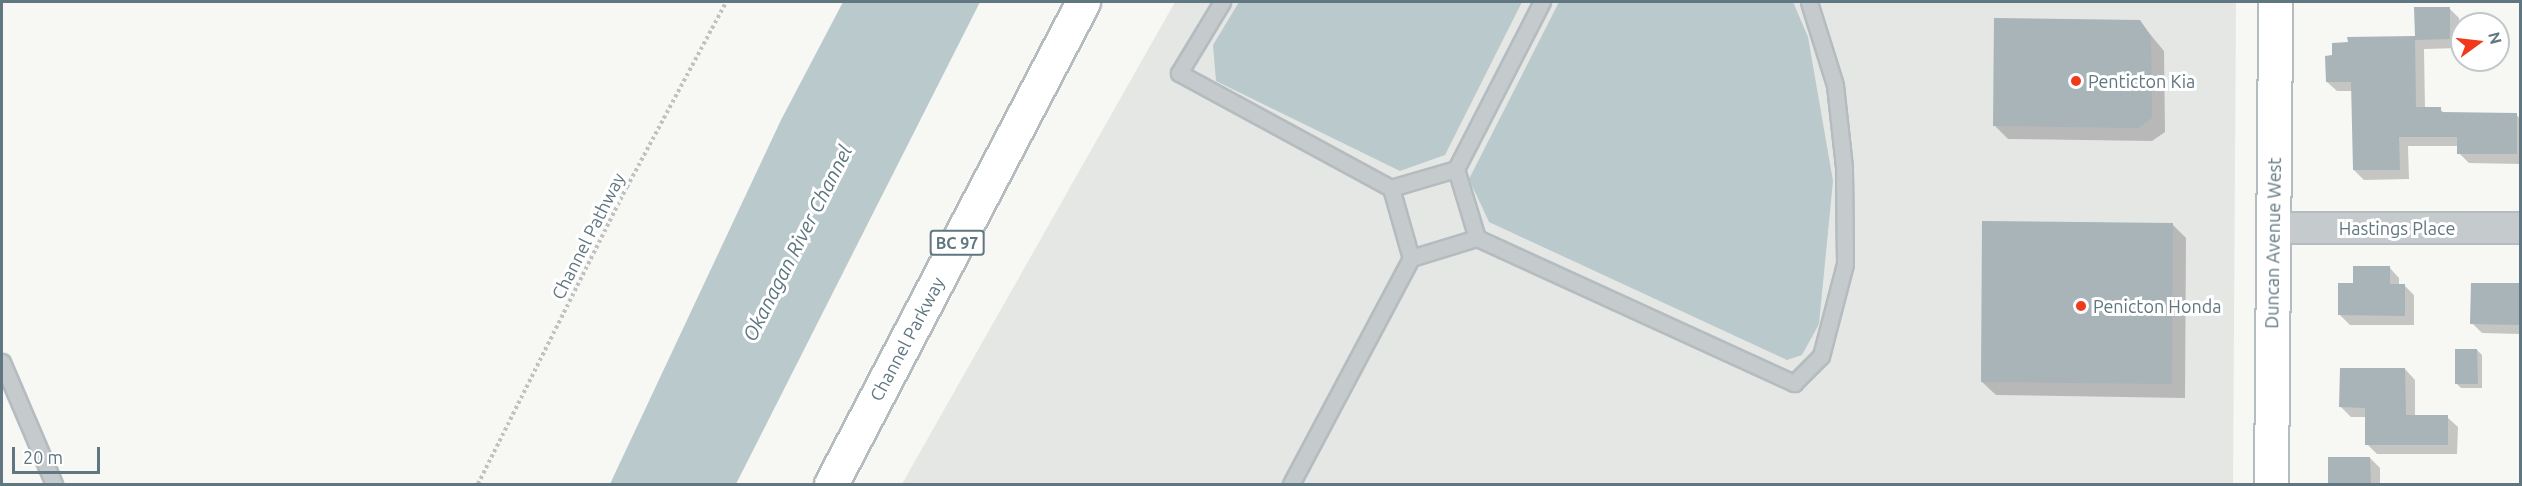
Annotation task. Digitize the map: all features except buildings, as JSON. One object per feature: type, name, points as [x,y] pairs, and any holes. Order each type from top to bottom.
[{"type":"main road","name":"Channel Parkway","points":[[831,484],[1083,2]]},
{"type":"main road","name":"Duncan Avenue West","points":[[2271,484],[2275,2]]},
{"type":"street","name":"Hastings Place","points":[[2273,228],[2520,228]]},
{"type":"lane","points":[[1222,2],[1179,73],[1391,188],[1456,169]]},
{"type":"lane","points":[[1477,238],[1456,169],[1542,2]]},
{"type":"lane","points":[[1411,258],[1477,238],[1794,383],[1821,357],[1845,264],[1844,167],[1835,85],[1809,2]]},
{"type":"lane","points":[[1291,484],[1411,258],[1391,188]]},
{"type":"lane","points":[[2,362],[54,484]]},
{"type":"path","name":"Channel Pathway","points":[[478,484],[627,187],[726,2]]},
{"type":"shaded area","points":[[1175,2],[2236,2],[2233,484],[902,484]]},
{"type":"water","name":"Okanagan River Channel","points":[[843,2],[980,2],[736,484],[610,484],[781,120]]},
{"type":"water","points":[[1239,2],[1522,2],[1445,155],[1400,171],[1216,81],[1213,45]]},
{"type":"water","points":[[1559,2],[1793,2],[1808,37],[1833,181],[1819,324],[1802,355],[1787,360],[1489,222],[1469,179]]},
{"type":"place","name":"Penticton Kia","points":[[2076,81]]},
{"type":"place","name":"Penicton Honda","points":[[2081,306]]}]
